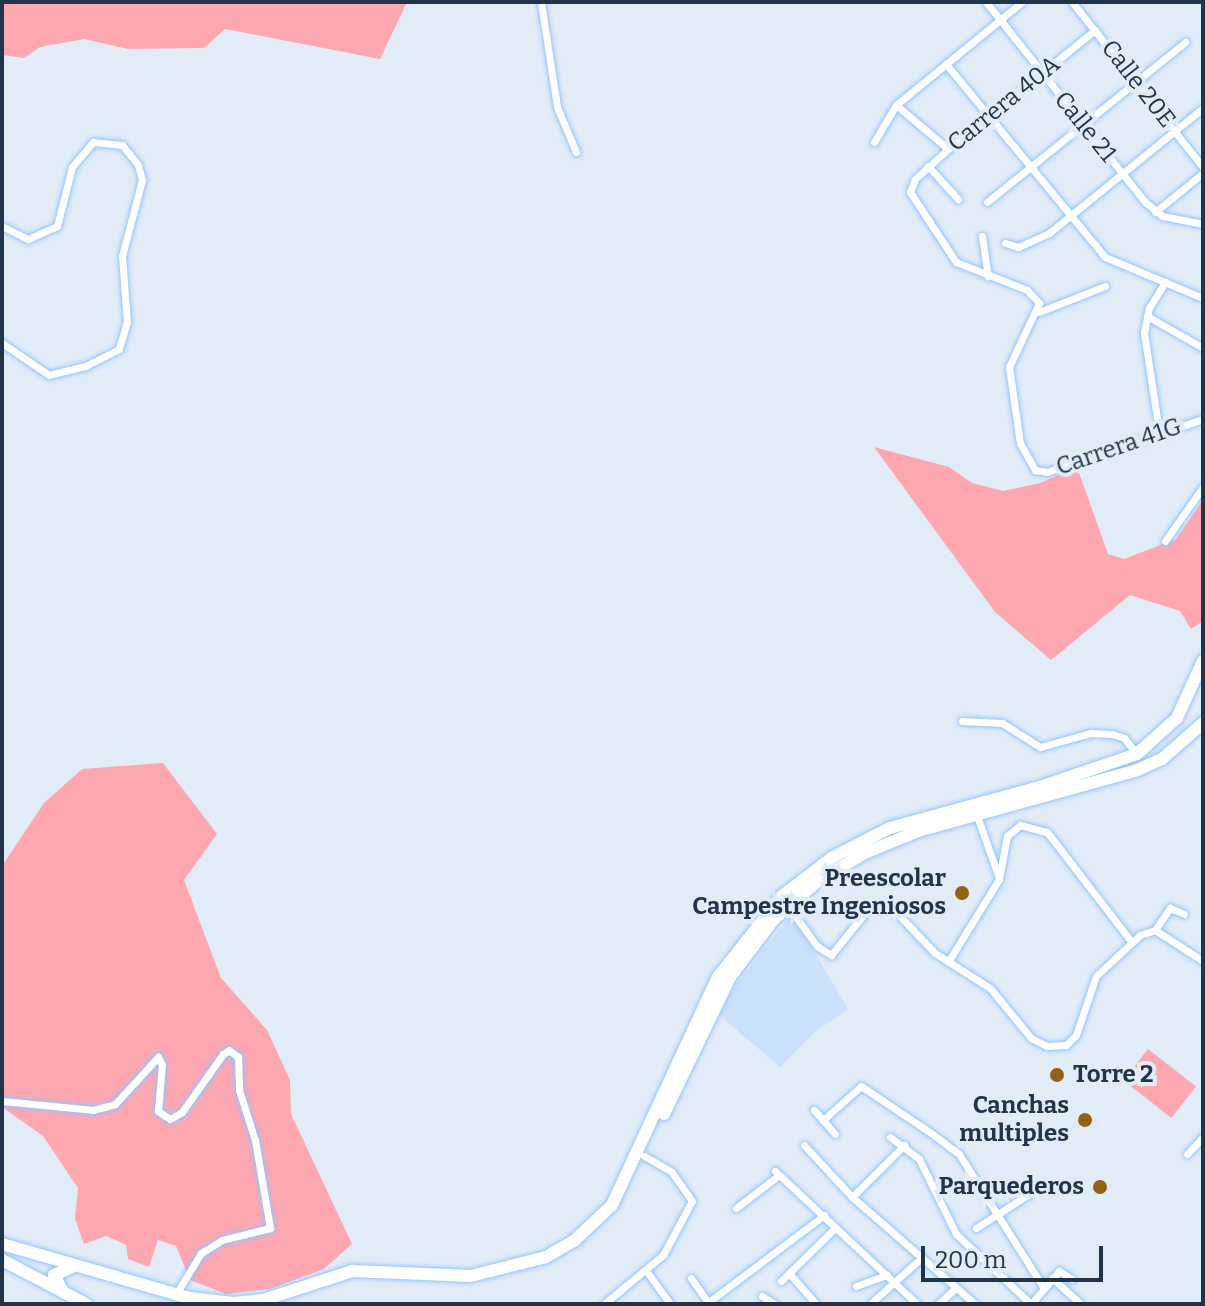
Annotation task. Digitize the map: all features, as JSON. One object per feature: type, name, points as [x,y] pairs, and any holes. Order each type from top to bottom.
[{"type":"highway","points":[[2,1244],[176,1295],[248,1302],[369,1269],[484,1275],[523,1266],[569,1244],[612,1205],[718,977],[782,896],[833,857],[890,828],[1137,754],[1177,718],[1203,661]]},
{"type":"highway","points":[[1194,678],[1203,699]]},
{"type":"highway","points":[[275,1304],[355,1277],[471,1282],[556,1259],[614,1215],[730,977],[788,906],[865,853],[976,813],[1135,771],[1171,753],[1203,723]]},
{"type":"highway","points":[[2,1260],[86,1304]]},
{"type":"highway","points":[[69,1297],[54,1278],[61,1268],[75,1267]]},
{"type":"street","points":[[541,2],[557,107],[576,152]]},
{"type":"street","name":"Calle 21","points":[[986,2],[1155,212]]},
{"type":"street","points":[[874,142],[896,105],[1022,2]]},
{"type":"street","name":"Calle 20E","points":[[1072,2],[1203,170]]},
{"type":"street","name":"Carrera 40A","points":[[988,277],[951,257],[910,192],[915,179],[1095,30]]},
{"type":"street","points":[[987,202],[1085,128],[1185,42]]},
{"type":"street","points":[[946,64],[1068,217],[1105,257],[1203,298]]},
{"type":"street","points":[[896,105],[948,149]]},
{"type":"street","points":[[1005,243],[1032,243],[1202,107]]},
{"type":"street","points":[[2,226],[28,239],[57,226],[72,167],[93,142],[122,145],[138,165],[142,180],[122,256],[127,322],[119,349],[109,358],[49,375],[2,343]]},
{"type":"street","points":[[928,166],[958,199]]},
{"type":"street","points":[[1155,212],[1203,170]]},
{"type":"street","points":[[1155,212],[1203,224]]},
{"type":"street","points":[[982,236],[988,277],[1027,290],[1037,300],[1039,312],[1105,286]]},
{"type":"street","points":[[1159,431],[1144,333],[1147,316],[1165,282]]},
{"type":"street","name":"Carrera 41G","points":[[1039,312],[1014,347],[1009,367],[1020,443],[1035,470],[1047,472],[1159,431],[1203,419]]},
{"type":"street","points":[[1147,316],[1203,348]]},
{"type":"street","points":[[1165,541],[1203,487]]},
{"type":"street","points":[[962,721],[1002,723],[1040,747],[1091,733],[1112,734],[1124,738],[1137,754]]},
{"type":"street","points":[[976,813],[999,879]]},
{"type":"street","points":[[948,962],[999,879],[1012,828],[1031,825],[1047,832],[1131,941]]},
{"type":"street","points":[[788,906],[817,946],[831,955],[864,914],[889,908],[948,962],[990,988],[1031,1038],[1047,1046],[1066,1045],[1076,1035],[1096,976],[1131,941],[1155,930],[1170,908],[1184,914]]},
{"type":"street","points":[[1155,930],[1203,961]]},
{"type":"street","points":[[2,1101],[93,1110],[115,1104],[158,1057],[158,1111],[170,1119],[182,1112],[223,1054],[229,1050],[238,1057],[239,1090],[255,1140],[270,1228],[222,1240],[201,1253],[176,1295]]},
{"type":"street","points":[[823,1120],[861,1086],[959,1154],[1043,1287]]},
{"type":"street","points":[[814,1110],[835,1134]]},
{"type":"street","points":[[890,1137],[919,1159],[956,1234],[1031,1304],[1043,1287],[1061,1271],[1072,1279]]},
{"type":"street","points":[[1187,1154],[1203,1137]]},
{"type":"street","points":[[804,1145],[852,1197],[975,1304]]},
{"type":"street","points":[[852,1197],[904,1145]]},
{"type":"street","points":[[604,1304],[647,1272],[663,1255],[692,1201],[672,1172],[644,1156]]},
{"type":"street","points":[[736,1208],[777,1173],[917,1304]]},
{"type":"street","points":[[976,1228],[1032,1192]]},
{"type":"street","points":[[691,1278],[707,1303],[824,1215]]},
{"type":"street","points":[[781,1281],[835,1228]]},
{"type":"street","points":[[856,1286],[890,1278],[921,1258]]},
{"type":"street","points":[[647,1272],[670,1304]]},
{"type":"street","points":[[789,1273],[816,1304]]},
{"type":"street","points":[[870,1304],[890,1278]]},
{"type":"street","points":[[1052,1278],[1081,1304]]},
{"type":"street","points":[[938,1304],[956,1288]]},
{"type":"street","points":[[762,1296],[775,1304]]},
{"type":"shaded area","points":[[2,2],[407,2],[380,59],[225,29],[204,48],[128,49],[84,39],[40,47],[24,58],[2,55]]},
{"type":"shaded area","points":[[874,447],[949,467],[972,483],[1003,491],[1040,483],[1077,467],[1108,554],[1124,559],[1176,539],[1203,500],[1203,621],[1191,629],[1180,611],[1130,595],[1051,660],[995,612]]},
{"type":"shaded area","points":[[163,763],[217,834],[184,880],[221,978],[267,1030],[290,1080],[291,1114],[352,1244],[324,1269],[270,1289],[226,1294],[190,1280],[176,1246],[158,1240],[149,1267],[128,1259],[126,1245],[106,1236],[84,1244],[75,1219],[78,1188],[43,1136],[2,1107],[2,866],[44,803],[82,769]]},
{"type":"shaded area","points":[[792,914],[848,1009],[815,1032],[780,1067],[719,1015],[737,983]]},
{"type":"shaded area","points":[[1148,1049],[1196,1087],[1171,1118],[1123,1081]]},
{"type":"place","name":"Preescolar Campestre Ingeniosos","points":[[962,893]]},
{"type":"place","name":"Torre 2","points":[[1057,1075]]},
{"type":"place","name":"Canchas multiples","points":[[1085,1120]]},
{"type":"place","name":"Parquederos","points":[[1100,1187]]}]
